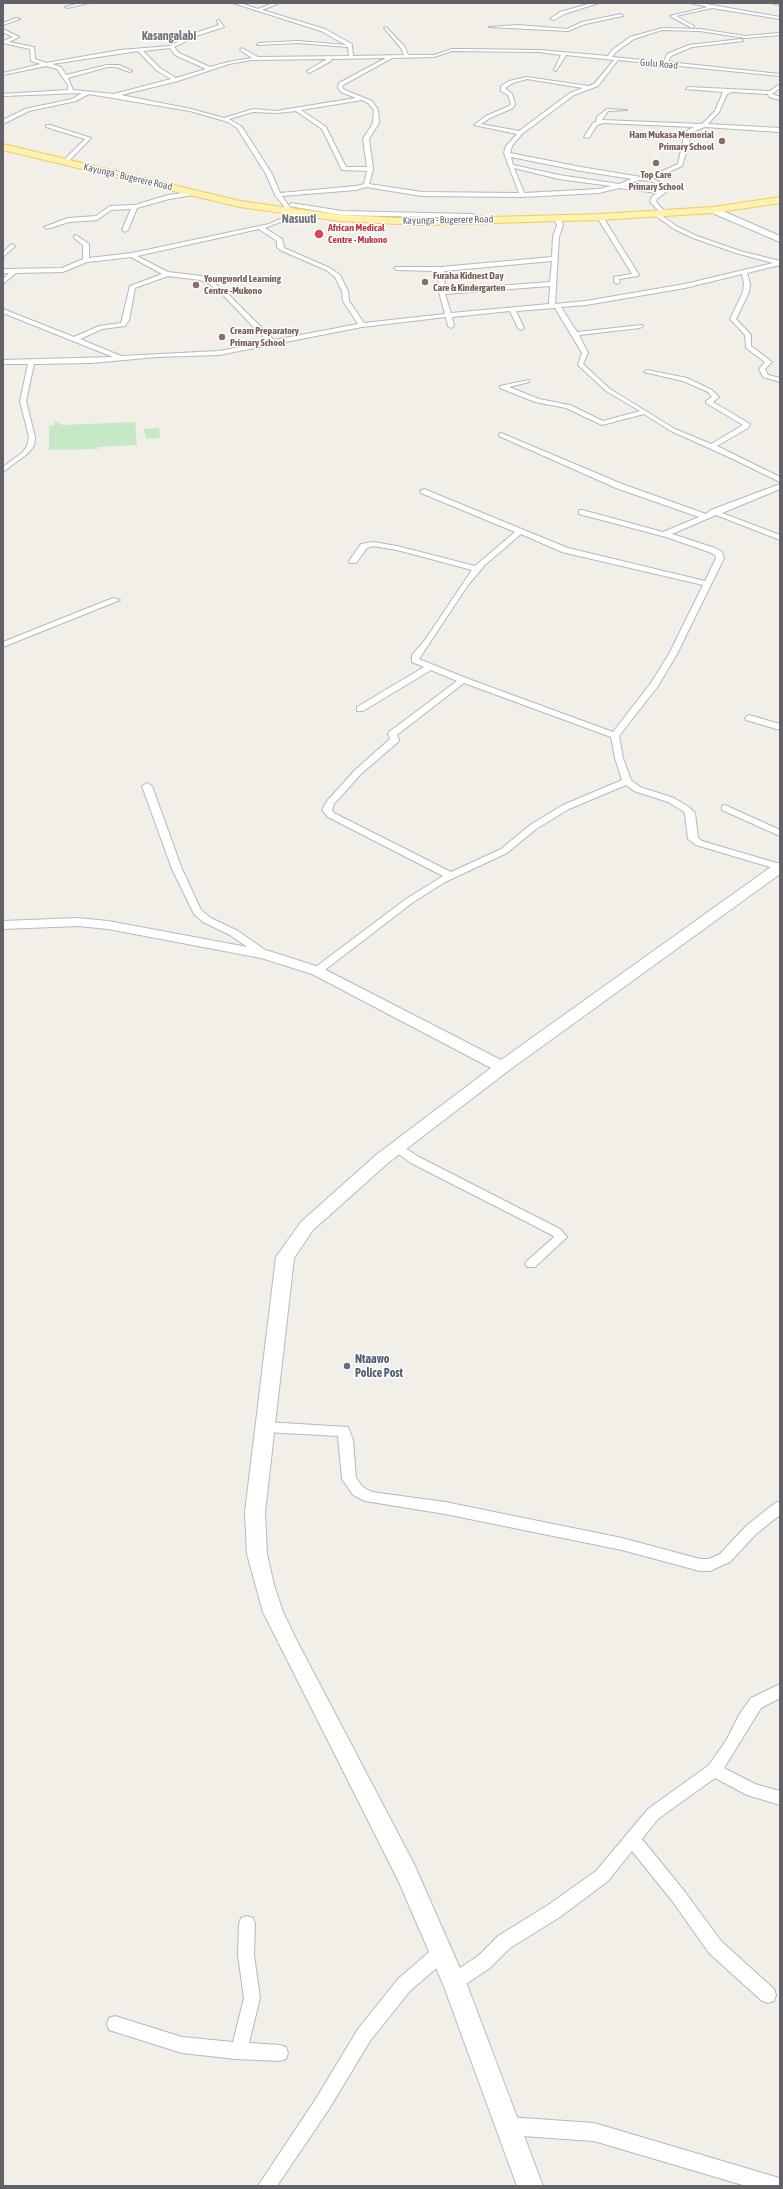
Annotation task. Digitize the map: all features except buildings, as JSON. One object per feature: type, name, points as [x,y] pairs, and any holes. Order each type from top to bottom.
[{"type":"main road","name":"Kayunga - Bugerere Road","points":[[3,147],[240,204],[340,218],[419,222],[558,219],[713,210],[780,200]]},
{"type":"street","points":[[68,7],[87,3]]},
{"type":"street","points":[[235,3],[323,30],[350,45]]},
{"type":"street","points":[[258,10],[277,3]]},
{"type":"street","points":[[552,19],[562,13],[597,3]]},
{"type":"street","points":[[692,3],[780,18]]},
{"type":"street","points":[[776,3],[780,4]]},
{"type":"street","points":[[700,30],[672,16],[716,7]]},
{"type":"street","points":[[771,17],[780,12]]},
{"type":"street","points":[[491,27],[518,26],[568,30],[584,23],[621,15]]},
{"type":"street","points":[[3,24],[18,19]]},
{"type":"street","points":[[3,74],[46,64],[140,50],[171,47],[197,34],[222,26],[219,21]]},
{"type":"street","points":[[386,28],[401,44],[407,57]]},
{"type":"street","points":[[610,58],[614,51],[641,34],[662,29],[700,30],[745,37],[780,34]]},
{"type":"street","points":[[3,30],[17,37],[3,42]]},
{"type":"street","points":[[665,64],[669,55],[691,46],[741,40]]},
{"type":"street","points":[[3,42],[32,48],[33,60],[59,68],[70,84],[71,91]]},
{"type":"street","points":[[259,44],[298,42],[350,45]]},
{"type":"street","points":[[350,45],[350,58]]},
{"type":"street","points":[[171,47],[177,54],[190,62],[211,69]]},
{"type":"street","points":[[242,49],[257,59]]},
{"type":"street","points":[[140,50],[158,69],[176,80]]},
{"type":"street","name":"Gulu Road","points":[[116,95],[176,80],[235,62],[257,59],[390,58],[439,55],[452,50],[539,51],[610,58],[616,60],[780,75]]},
{"type":"street","points":[[556,70],[564,54]]},
{"type":"street","points":[[366,185],[370,169],[366,139],[376,123],[376,110],[370,102],[340,88],[341,84],[390,58]]},
{"type":"street","points":[[309,72],[332,59]]},
{"type":"street","points":[[522,195],[511,166],[509,155],[507,153],[509,146],[520,133],[572,94],[586,87],[596,85],[616,60]]},
{"type":"street","points":[[64,77],[107,66],[118,66],[130,71]]},
{"type":"street","points":[[520,133],[478,125],[488,117],[511,107],[513,104],[510,94],[503,90],[503,87],[511,82],[527,78],[586,87]]},
{"type":"street","points":[[770,94],[780,85]]},
{"type":"street","points":[[688,88],[770,94],[771,96],[780,100]]},
{"type":"street","points":[[3,95],[71,91],[116,95],[177,107],[225,119],[239,127],[269,174],[278,195],[294,212],[282,221],[261,228],[132,255],[86,260],[58,271],[3,271]]},
{"type":"street","points":[[648,178],[680,165],[686,136],[690,130],[702,126],[717,112],[725,93],[729,91]]},
{"type":"street","points":[[3,122],[27,110],[74,100],[88,92]]},
{"type":"street","points":[[225,119],[253,110],[276,112],[361,99]]},
{"type":"street","points":[[177,107],[192,103]]},
{"type":"street","points":[[297,109],[324,128],[344,169],[370,169]]},
{"type":"street","points":[[599,122],[599,118],[607,110],[625,110]]},
{"type":"street","points":[[586,137],[595,124],[599,122],[615,121],[780,130]]},
{"type":"street","points":[[48,126],[88,138],[65,162]]},
{"type":"street","points":[[646,137],[659,134],[686,136]]},
{"type":"street","points":[[509,155],[581,169],[648,178],[663,186],[664,191],[660,192],[654,198],[653,202],[661,214],[676,228],[695,238],[738,252],[780,263]]},
{"type":"street","points":[[511,166],[559,177],[660,192]]},
{"type":"street","points":[[278,195],[356,188],[366,185],[422,194],[522,195],[599,191],[619,186],[641,177]]},
{"type":"street","points":[[47,227],[68,220],[97,218],[110,208],[135,207],[168,197],[197,193]]},
{"type":"street","points":[[285,203],[299,208],[342,213],[482,217],[492,220]]},
{"type":"street","points":[[125,230],[135,207]]},
{"type":"street","points":[[713,210],[780,239]]},
{"type":"street","points":[[600,217],[636,275],[616,278],[617,282]]},
{"type":"street","points":[[558,219],[560,226],[556,238],[554,259],[554,306],[575,334],[585,353],[580,364],[583,368],[608,390],[674,430],[712,446],[780,480]]},
{"type":"street","points":[[261,228],[280,240],[280,247],[282,249],[334,273],[342,284],[346,301],[362,325]]},
{"type":"street","points":[[76,237],[86,244],[86,260]]},
{"type":"street","points":[[3,255],[12,246]]},
{"type":"street","points":[[132,255],[167,274],[201,278],[210,282],[226,295],[272,342]]},
{"type":"street","points":[[397,268],[441,269],[554,259]]},
{"type":"street","points":[[3,362],[31,363],[219,353],[362,325],[448,315],[554,306],[664,290],[780,263]]},
{"type":"street","points":[[441,269],[442,292],[451,326]]},
{"type":"street","points":[[744,271],[747,284],[746,292],[733,319],[748,335],[748,347],[769,362],[762,369],[765,376],[780,380]]},
{"type":"street","points":[[3,282],[13,272]]},
{"type":"street","points":[[73,340],[101,327],[123,325],[126,320],[132,287],[167,274]]},
{"type":"street","points":[[442,292],[554,284]]},
{"type":"street","points":[[512,310],[521,328]]},
{"type":"street","points":[[3,311],[121,358]]},
{"type":"street","points":[[575,334],[640,326]]},
{"type":"street","points":[[3,470],[24,453],[30,446],[32,437],[23,401],[31,363]]},
{"type":"street","points":[[647,372],[685,379],[710,391],[716,397],[708,402],[746,424],[746,426],[712,446]]},
{"type":"street","points":[[527,381],[502,387],[537,401],[568,406],[602,423],[646,412]]},
{"type":"street","points":[[501,435],[619,486],[704,516]]},
{"type":"street","points":[[664,535],[704,516],[777,488]]},
{"type":"street","points":[[424,491],[570,552],[707,584]]},
{"type":"street","points":[[582,512],[664,535],[712,550],[719,554],[720,558],[673,654],[654,684],[615,736],[619,758],[627,780],[637,789],[671,800],[690,813],[693,839],[699,843],[780,867]]},
{"type":"street","points":[[714,512],[780,538]]},
{"type":"street","points":[[520,531],[476,570],[443,615],[428,641],[416,655],[415,660],[418,663],[615,736]]},
{"type":"street","points":[[353,561],[364,546],[373,544],[397,548],[476,570]]},
{"type":"street","points":[[3,645],[116,600]]},
{"type":"street","points":[[360,709],[429,667]]},
{"type":"street","points":[[450,876],[440,869],[331,815],[327,810],[330,804],[358,772],[395,740],[392,734],[463,680]]},
{"type":"street","points":[[749,718],[780,727]]},
{"type":"street","points":[[317,971],[409,901],[450,876],[504,851],[533,827],[566,807],[627,780]]},
{"type":"street","points":[[147,786],[176,869],[197,912],[207,920],[253,945],[264,954]]},
{"type":"street","points":[[725,808],[780,833]]},
{"type":"street","points":[[530,2186],[454,1982],[406,1872],[273,1612],[264,1585],[258,1554],[255,1512],[285,1257],[307,1226],[343,1192],[397,1147],[502,1067],[780,867]]},
{"type":"street","points":[[3,925],[78,922],[108,925],[264,954],[317,971],[502,1067]]},
{"type":"street","points":[[397,1147],[415,1160],[530,1217],[556,1232],[561,1237],[531,1264]]},
{"type":"street","points":[[266,1426],[343,1431],[346,1440],[349,1479],[358,1491],[370,1497],[445,1508],[622,1544],[700,1565],[710,1565],[725,1558],[751,1530],[780,1507]]},
{"type":"street","points":[[454,1982],[484,1962],[504,1942],[554,1911],[602,1876],[654,1814],[714,1770],[732,1744],[744,1720],[756,1703],[780,1691]]},
{"type":"street","points":[[714,1770],[752,1790],[780,1798]]},
{"type":"street","points":[[632,1839],[679,1897],[715,1947],[768,1995]]},
{"type":"street","points":[[239,2051],[252,1998],[246,1955],[247,1924]]},
{"type":"street","points":[[267,2186],[323,2103],[364,2035],[404,1985],[441,1953]]},
{"type":"street","points":[[115,2024],[182,2045],[239,2051],[280,2053]]},
{"type":"street","points":[[508,2126],[594,2132],[776,2186]]},
{"type":"green space","points":[[54,420],[62,425],[135,422],[137,445],[97,447],[99,449],[49,450],[49,426],[55,425]]},
{"type":"green space","points":[[159,428],[160,438],[146,439],[144,429]]},
{"type":"place","name":"Ham Mukasa Memorial Primary School","points":[[722,141]]},
{"type":"place","name":"Top Care Primary School","points":[[656,163]]},
{"type":"place","name":"African Medical Centre - Mukono","points":[[319,234]]},
{"type":"place","name":"Furaha Kidnest Day Care & Kindergarten","points":[[425,282]]},
{"type":"place","name":"Youngworld Learning Centre -Mukono","points":[[196,285]]},
{"type":"place","name":"Cream Preparatory Primary School","points":[[222,337]]},
{"type":"place","name":"Ntaawo Police Post","points":[[347,1366]]},
{"type":"district","name":"Kasangalabi","points":[[169,36]]},
{"type":"district","name":"Nasuuti","points":[[299,219]]}]
